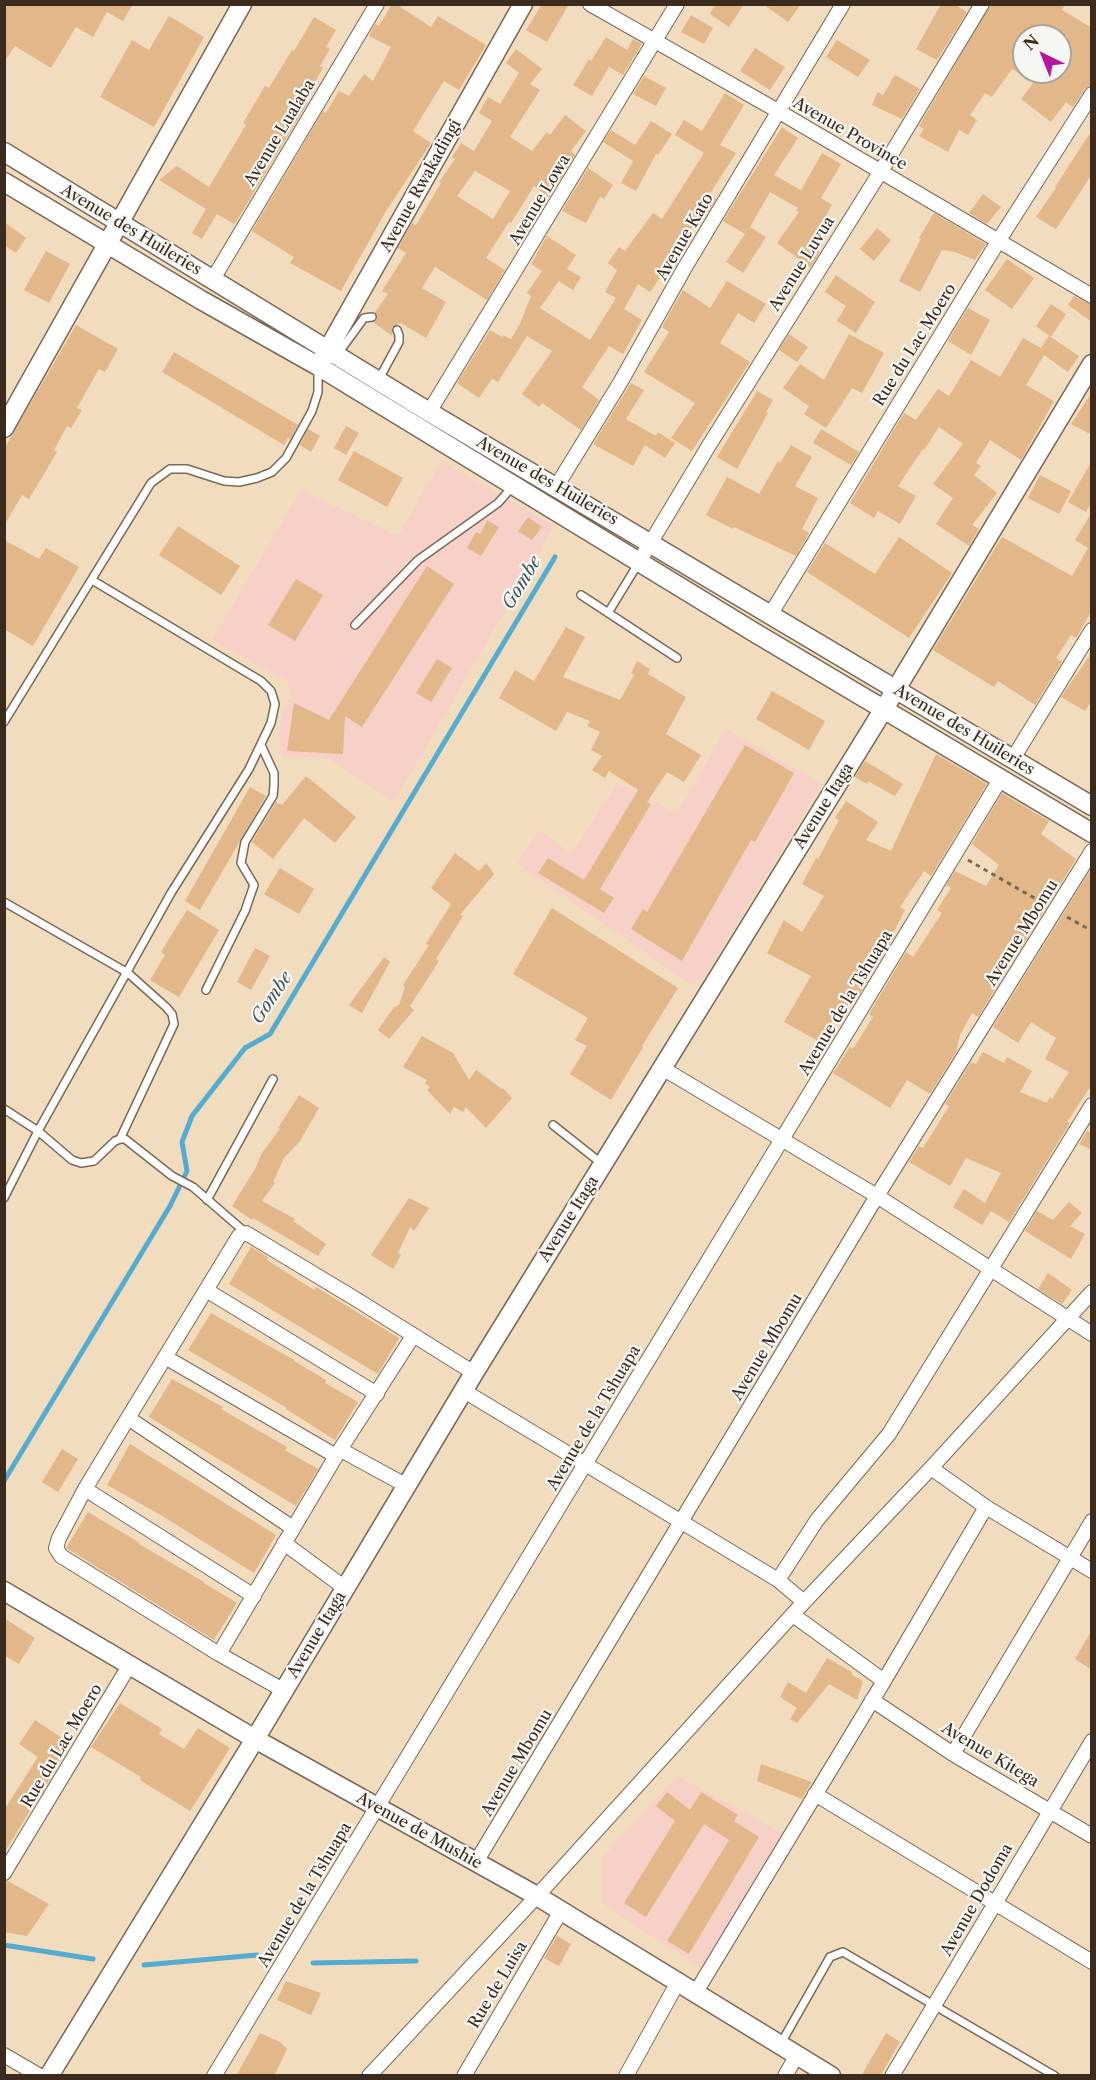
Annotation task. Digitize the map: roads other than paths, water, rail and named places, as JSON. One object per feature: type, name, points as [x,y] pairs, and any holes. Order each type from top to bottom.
[{"type":"street","points":[[4,428],[242,4]]},
{"type":"street","name":"Avenue Lualaba","points":[[213,279],[377,4]]},
{"type":"street","name":"Avenue Rwakadingi","points":[[318,366],[333,353],[522,4]]},
{"type":"street","name":"Avenue Province","points":[[590,4],[778,111],[1092,296]]},
{"type":"street","name":"Avenue Lowa","points":[[429,412],[677,4]]},
{"type":"street","name":"Avenue Kato","points":[[556,487],[620,383],[684,269],[843,4]]},
{"type":"street","name":"Avenue Luvua","points":[[639,562],[982,4]]},
{"type":"street","name":"Rue du Lac Moero","points":[[770,615],[999,240],[1092,94]]},
{"type":"street","name":"Avenue des Huileries","points":[[4,152],[429,412],[1092,806]]},
{"type":"street","name":"Avenue des Huileries","points":[[4,182],[107,245],[318,366],[639,562],[1092,833]]},
{"type":"street","name":"Avenue Itaga","points":[[49,2076],[474,1373],[896,689],[1092,364]]},
{"type":"street","points":[[1012,760],[1092,630]]},
{"type":"street","name":"Avenue de la Tshuapa","points":[[214,2076],[1001,778]]},
{"type":"street","name":"Avenue Mbomu","points":[[476,1862],[877,1196],[1092,852]]},
{"type":"street","points":[[662,1068],[877,1196],[1092,1334]]},
{"type":"street","points":[[778,1580],[821,1515],[889,1434],[1092,1105]]},
{"type":"street","points":[[284,1690],[219,1654],[61,1556],[56,1548],[59,1538],[85,1489],[239,1236],[246,1233],[474,1373]]},
{"type":"street","points":[[206,1290],[377,1394]]},
{"type":"street","points":[[369,2076],[1092,1292]]},
{"type":"street","points":[[219,1654],[293,1528],[413,1336]]},
{"type":"street","points":[[165,1357],[339,1453],[406,1486]]},
{"type":"street","points":[[464,1390],[778,1580],[804,1602]]},
{"type":"street","points":[[128,1418],[293,1528]]},
{"type":"street","points":[[931,1468],[986,1507],[1092,1571]]},
{"type":"street","points":[[85,1489],[254,1596]]},
{"type":"street","points":[[696,1992],[986,1507]]},
{"type":"street","points":[[953,1754],[1092,1521]]},
{"type":"street","points":[[284,1543],[345,1588]]},
{"type":"street","name":"Avenue de Mushie","points":[[4,1591],[129,1666],[537,1896],[831,2076]]},
{"type":"street","points":[[793,1616],[884,1681]]},
{"type":"street","name":"Rue du Lac Moero","points":[[4,1873],[129,1666]]},
{"type":"street","name":"Avenue Kitega","points":[[872,1700],[953,1754],[1092,1836]]},
{"type":"street","name":"Avenue Dodoma","points":[[892,2076],[1092,1740]]},
{"type":"street","points":[[815,1794],[1092,1962]]},
{"type":"street","name":"Rue de Luisa","points":[[464,2076],[561,1911]]},
{"type":"street","points":[[626,2076],[678,1982]]},
{"type":"street","points":[[4,2055],[40,2076]]},
{"type":"street","points":[[785,2076],[797,2055]]},
{"type":"lane","points":[[333,353],[364,318],[372,316]]},
{"type":"lane","points":[[378,381],[399,342],[397,330]]},
{"type":"lane","points":[[4,722],[151,483],[170,470],[187,469],[224,482],[239,482],[272,472],[286,458],[312,411],[318,392],[318,366]]},
{"type":"lane","points":[[355,625],[418,560],[498,503],[514,485]]},
{"type":"lane","points":[[608,613],[639,562]]},
{"type":"lane","points":[[4,1198],[38,1131],[171,893],[261,745],[271,723],[274,704],[271,691],[261,681],[92,580]]},
{"type":"lane","points":[[580,595],[677,658]]},
{"type":"lane","points":[[206,990],[245,911],[254,885],[241,863],[245,842],[273,796],[274,786],[274,773],[261,745]]},
{"type":"lane","points":[[4,902],[128,973],[166,1006],[172,1014],[174,1024],[120,1139],[94,1161],[81,1163],[72,1160],[38,1131],[4,1109]]},
{"type":"lane","points":[[207,1200],[273,1079]]},
{"type":"lane","points":[[553,1125],[603,1164]]},
{"type":"lane","points":[[120,1139],[125,1139],[172,1176],[193,1188],[246,1233]]},
{"type":"lane","points":[[780,2045],[830,1957],[843,1952],[1055,2076]]},
{"type":"waterway","name":"Gombe","points":[[4,1481],[170,1206],[187,1171],[182,1142],[192,1116],[245,1048],[270,1034],[555,557]]},
{"type":"waterway","points":[[4,1945],[93,1959]]},
{"type":"waterway","points":[[144,1965],[257,1955]]},
{"type":"waterway","points":[[313,1963],[416,1961]]}]
